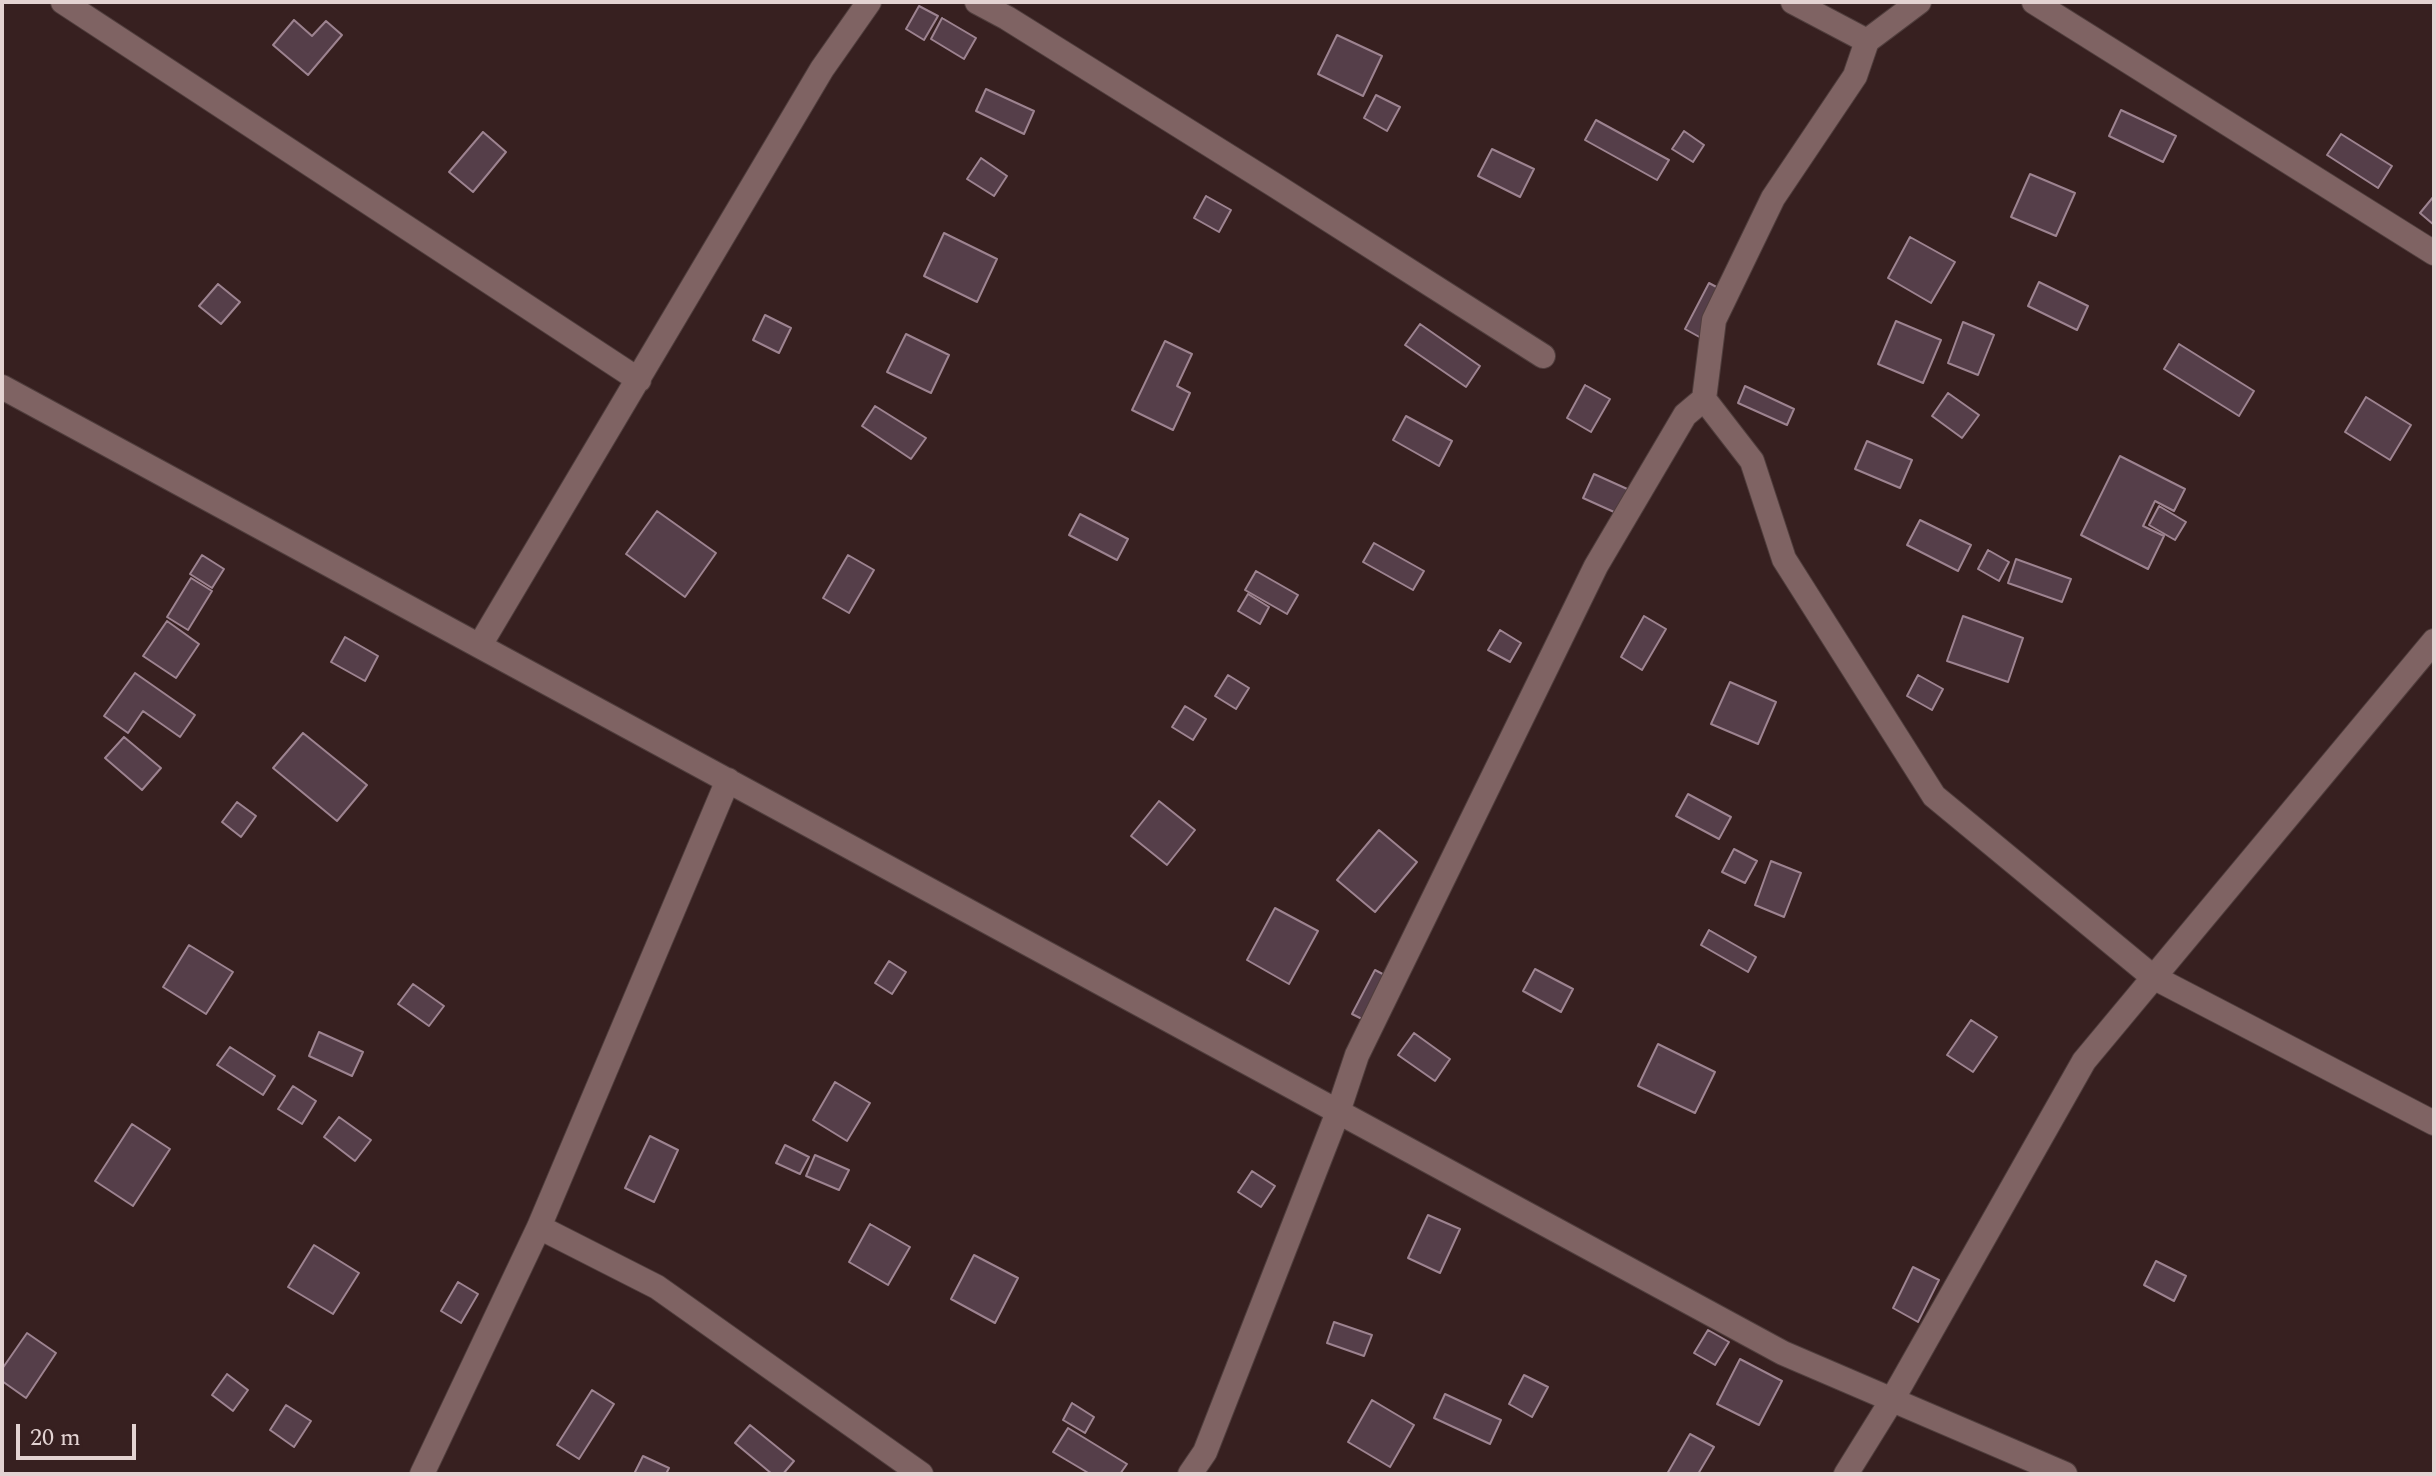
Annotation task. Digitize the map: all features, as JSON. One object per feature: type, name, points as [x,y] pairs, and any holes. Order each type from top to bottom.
[{"type":"street","points":[[63,2],[639,380]]},
{"type":"street","points":[[480,645],[822,69],[869,2]]},
{"type":"street","points":[[977,2],[1236,160],[1543,356]]},
{"type":"street","points":[[1793,2],[1867,41]]},
{"type":"street","points":[[1190,1474],[1205,1452],[1338,1112],[1357,1055],[1596,566],[1685,415],[1704,399],[1714,320],[1773,198],[1855,76],[1867,41],[1919,2]]},
{"type":"street","points":[[2034,2],[2434,253]]},
{"type":"street","points":[[2,387],[1783,1353],[2065,1474]]},
{"type":"street","points":[[1704,399],[1752,461],[1784,559],[1934,796],[2153,977],[2434,1123]]},
{"type":"street","points":[[1846,1474],[1892,1400],[2084,1061],[2434,641]]},
{"type":"street","points":[[422,1474],[539,1227],[728,780]]},
{"type":"street","points":[[539,1227],[657,1287],[921,1474]]},
{"type":"building","points":[[919,6],[938,16],[924,40],[906,29]]},
{"type":"building","points":[[942,18],[976,38],[964,59],[931,39]]},
{"type":"building","points":[[294,20],[312,36],[326,21],[342,35],[308,75],[273,45]]},
{"type":"building","points":[[1337,35],[1382,56],[1363,96],[1318,74]]},
{"type":"building","points":[[986,89],[1034,111],[1024,134],[976,111]]},
{"type":"building","points":[[1376,95],[1400,107],[1387,131],[1364,118]]},
{"type":"building","points":[[2121,110],[2176,136],[2163,162],[2109,136]]},
{"type":"building","points":[[1596,120],[1669,160],[1657,180],[1585,140]]},
{"type":"building","points":[[1684,131],[1704,145],[1693,162],[1672,149]]},
{"type":"building","points":[[483,132],[506,152],[473,192],[449,172]]},
{"type":"building","points":[[2341,134],[2392,166],[2378,188],[2327,155]]},
{"type":"building","points":[[1492,149],[1534,169],[1520,197],[1478,176]]},
{"type":"building","points":[[981,158],[1007,176],[994,196],[967,179]]},
{"type":"building","points":[[2030,174],[2075,193],[2056,236],[2011,217]]},
{"type":"building","points":[[1206,196],[1231,210],[1219,232],[1194,218]]},
{"type":"building","points":[[2434,196],[2434,225],[2420,213]]},
{"type":"building","points":[[944,233],[997,259],[977,302],[924,276]]},
{"type":"building","points":[[1910,237],[1955,262],[1931,303],[1888,278]]},
{"type":"building","points":[[2039,282],[2088,306],[2077,330],[2028,306]]},
{"type":"building","points":[[1709,283],[1737,298],[1712,344],[1685,329]]},
{"type":"building","points":[[218,284],[240,302],[221,324],[199,306]]},
{"type":"building","points":[[765,315],[791,328],[779,353],[753,340]]},
{"type":"building","points":[[1896,321],[1941,340],[1923,383],[1878,364]]},
{"type":"building","points":[[1963,322],[1994,335],[1978,375],[1948,363]]},
{"type":"building","points":[[1420,324],[1480,366],[1466,387],[1405,345]]},
{"type":"building","points":[[906,334],[949,355],[931,393],[887,372]]},
{"type":"building","points":[[1165,341],[1192,354],[1177,386],[1190,393],[1173,430],[1132,410]]},
{"type":"building","points":[[2179,344],[2254,391],[2239,416],[2164,369]]},
{"type":"building","points":[[1585,385],[1610,399],[1591,432],[1567,418]]},
{"type":"building","points":[[1745,386],[1794,409],[1787,425],[1738,403]]},
{"type":"building","points":[[1948,393],[1979,415],[1962,438],[1932,416]]},
{"type":"building","points":[[2366,397],[2411,425],[2390,460],[2345,432]]},
{"type":"building","points":[[875,406],[926,438],[911,459],[862,426]]},
{"type":"building","points":[[1406,416],[1452,441],[1439,466],[1393,440]]},
{"type":"building","points":[[1867,441],[1912,460],[1900,488],[1855,469]]},
{"type":"building","points":[[2120,456],[2185,489],[2174,511],[2155,501],[2143,526],[2164,536],[2148,569],[2081,535]]},
{"type":"building","points":[[1594,474],[1645,497],[1634,521],[1583,498]]},
{"type":"building","points":[[2159,506],[2186,522],[2175,540],[2149,525]]},
{"type":"building","points":[[657,511],[716,553],[685,597],[626,554]]},
{"type":"building","points":[[1080,514],[1128,539],[1117,560],[1069,535]]},
{"type":"building","points":[[1920,520],[1971,545],[1958,571],[1907,545]]},
{"type":"building","points":[[1374,543],[1424,571],[1413,590],[1363,562]]},
{"type":"building","points":[[1988,550],[2009,562],[1999,581],[1978,569]]},
{"type":"building","points":[[202,555],[224,569],[212,588],[190,574]]},
{"type":"building","points":[[848,555],[874,570],[849,613],[823,598]]},
{"type":"building","points":[[2016,559],[2071,579],[2062,602],[2008,583]]},
{"type":"building","points":[[1256,571],[1298,595],[1287,614],[1245,590]]},
{"type":"building","points":[[191,578],[212,591],[188,630],[167,617]]},
{"type":"building","points":[[1248,594],[1269,607],[1260,624],[1238,611]]},
{"type":"building","points":[[1644,616],[1666,629],[1642,670],[1621,657]]},
{"type":"building","points":[[1963,616],[2023,638],[2008,682],[1947,661]]},
{"type":"building","points":[[167,621],[199,644],[176,678],[143,656]]},
{"type":"building","points":[[1500,630],[1521,643],[1510,662],[1488,650]]},
{"type":"building","points":[[345,637],[378,656],[365,681],[331,662]]},
{"type":"building","points":[[135,673],[195,715],[180,737],[143,711],[128,733],[104,716]]},
{"type":"building","points":[[1228,675],[1249,688],[1236,709],[1215,696]]},
{"type":"building","points":[[1918,675],[1943,689],[1932,710],[1907,696]]},
{"type":"building","points":[[1730,682],[1776,702],[1758,744],[1711,724]]},
{"type":"building","points":[[1185,706],[1206,719],[1193,740],[1172,727]]},
{"type":"building","points":[[303,733],[367,785],[337,821],[273,768]]},
{"type":"building","points":[[124,737],[161,768],[142,790],[105,758]]},
{"type":"building","points":[[1688,794],[1731,817],[1719,839],[1676,816]]},
{"type":"building","points":[[1159,801],[1195,830],[1167,865],[1131,836]]},
{"type":"building","points":[[237,802],[256,816],[241,837],[222,822]]},
{"type":"building","points":[[1379,830],[1417,862],[1375,912],[1337,880]]},
{"type":"building","points":[[1734,849],[1757,861],[1745,883],[1722,872]]},
{"type":"building","points":[[1771,861],[1801,873],[1784,917],[1755,905]]},
{"type":"building","points":[[1275,908],[1318,931],[1289,984],[1247,960]]},
{"type":"building","points":[[1709,930],[1756,957],[1748,972],[1701,945]]},
{"type":"building","points":[[189,945],[233,972],[206,1014],[163,987]]},
{"type":"building","points":[[889,961],[906,972],[892,994],[875,983]]},
{"type":"building","points":[[1535,969],[1573,989],[1561,1012],[1523,991]]},
{"type":"building","points":[[1375,970],[1396,981],[1374,1025],[1352,1014]]},
{"type":"building","points":[[413,984],[444,1006],[429,1026],[398,1004]]},
{"type":"building","points":[[1971,1020],[1997,1037],[1973,1072],[1947,1055]]},
{"type":"building","points":[[319,1032],[363,1052],[352,1076],[309,1056]]},
{"type":"building","points":[[1414,1033],[1450,1059],[1435,1081],[1398,1055]]},
{"type":"building","points":[[1658,1044],[1715,1072],[1695,1113],[1638,1086]]},
{"type":"building","points":[[230,1047],[275,1076],[263,1095],[217,1065]]},
{"type":"building","points":[[835,1082],[870,1103],[847,1141],[813,1120]]},
{"type":"building","points":[[293,1086],[316,1101],[302,1124],[278,1109]]},
{"type":"building","points":[[339,1117],[371,1140],[355,1161],[324,1137]]},
{"type":"building","points":[[132,1124],[170,1149],[133,1206],[95,1181]]},
{"type":"building","points":[[650,1136],[678,1150],[654,1202],[625,1188]]},
{"type":"building","points":[[785,1145],[809,1157],[800,1174],[776,1163]]},
{"type":"building","points":[[815,1155],[849,1170],[839,1190],[806,1176]]},
{"type":"building","points":[[1252,1171],[1275,1186],[1261,1207],[1238,1192]]},
{"type":"building","points":[[1428,1215],[1460,1229],[1440,1273],[1408,1258]]},
{"type":"building","points":[[870,1224],[910,1247],[888,1285],[849,1262]]},
{"type":"building","points":[[314,1245],[359,1273],[333,1314],[288,1287]]},
{"type":"building","points":[[974,1255],[1018,1278],[995,1323],[951,1299]]},
{"type":"building","points":[[2156,1261],[2186,1276],[2174,1301],[2144,1285]]},
{"type":"building","points":[[1913,1267],[1939,1280],[1918,1322],[1893,1308]]},
{"type":"building","points":[[458,1282],[478,1294],[461,1323],[441,1311]]},
{"type":"building","points":[[1334,1322],[1372,1335],[1364,1356],[1327,1343]]},
{"type":"building","points":[[1708,1330],[1729,1342],[1715,1365],[1694,1353]]},
{"type":"building","points":[[27,1333],[56,1353],[26,1398],[2,1381],[2,1369]]},
{"type":"building","points":[[1740,1359],[1782,1381],[1759,1425],[1717,1404]]},
{"type":"building","points":[[227,1374],[248,1390],[233,1411],[212,1395]]},
{"type":"building","points":[[1524,1375],[1548,1387],[1532,1417],[1509,1404]]},
{"type":"building","points":[[592,1390],[614,1404],[579,1459],[557,1445]]},
{"type":"building","points":[[1445,1394],[1501,1420],[1490,1444],[1434,1418]]},
{"type":"building","points":[[1372,1400],[1414,1425],[1390,1467],[1348,1442]]},
{"type":"building","points":[[1072,1403],[1094,1417],[1085,1433],[1063,1420]]},
{"type":"building","points":[[286,1405],[311,1421],[294,1447],[270,1430]]},
{"type":"building","points":[[750,1425],[794,1461],[783,1474],[772,1474],[735,1443]]},
{"type":"building","points":[[1068,1428],[1127,1464],[1120,1474],[1090,1474],[1053,1452]]},
{"type":"building","points":[[1690,1434],[1714,1447],[1698,1474],[1667,1474]]},
{"type":"building","points":[[643,1456],[669,1468],[666,1474],[634,1474]]}]
